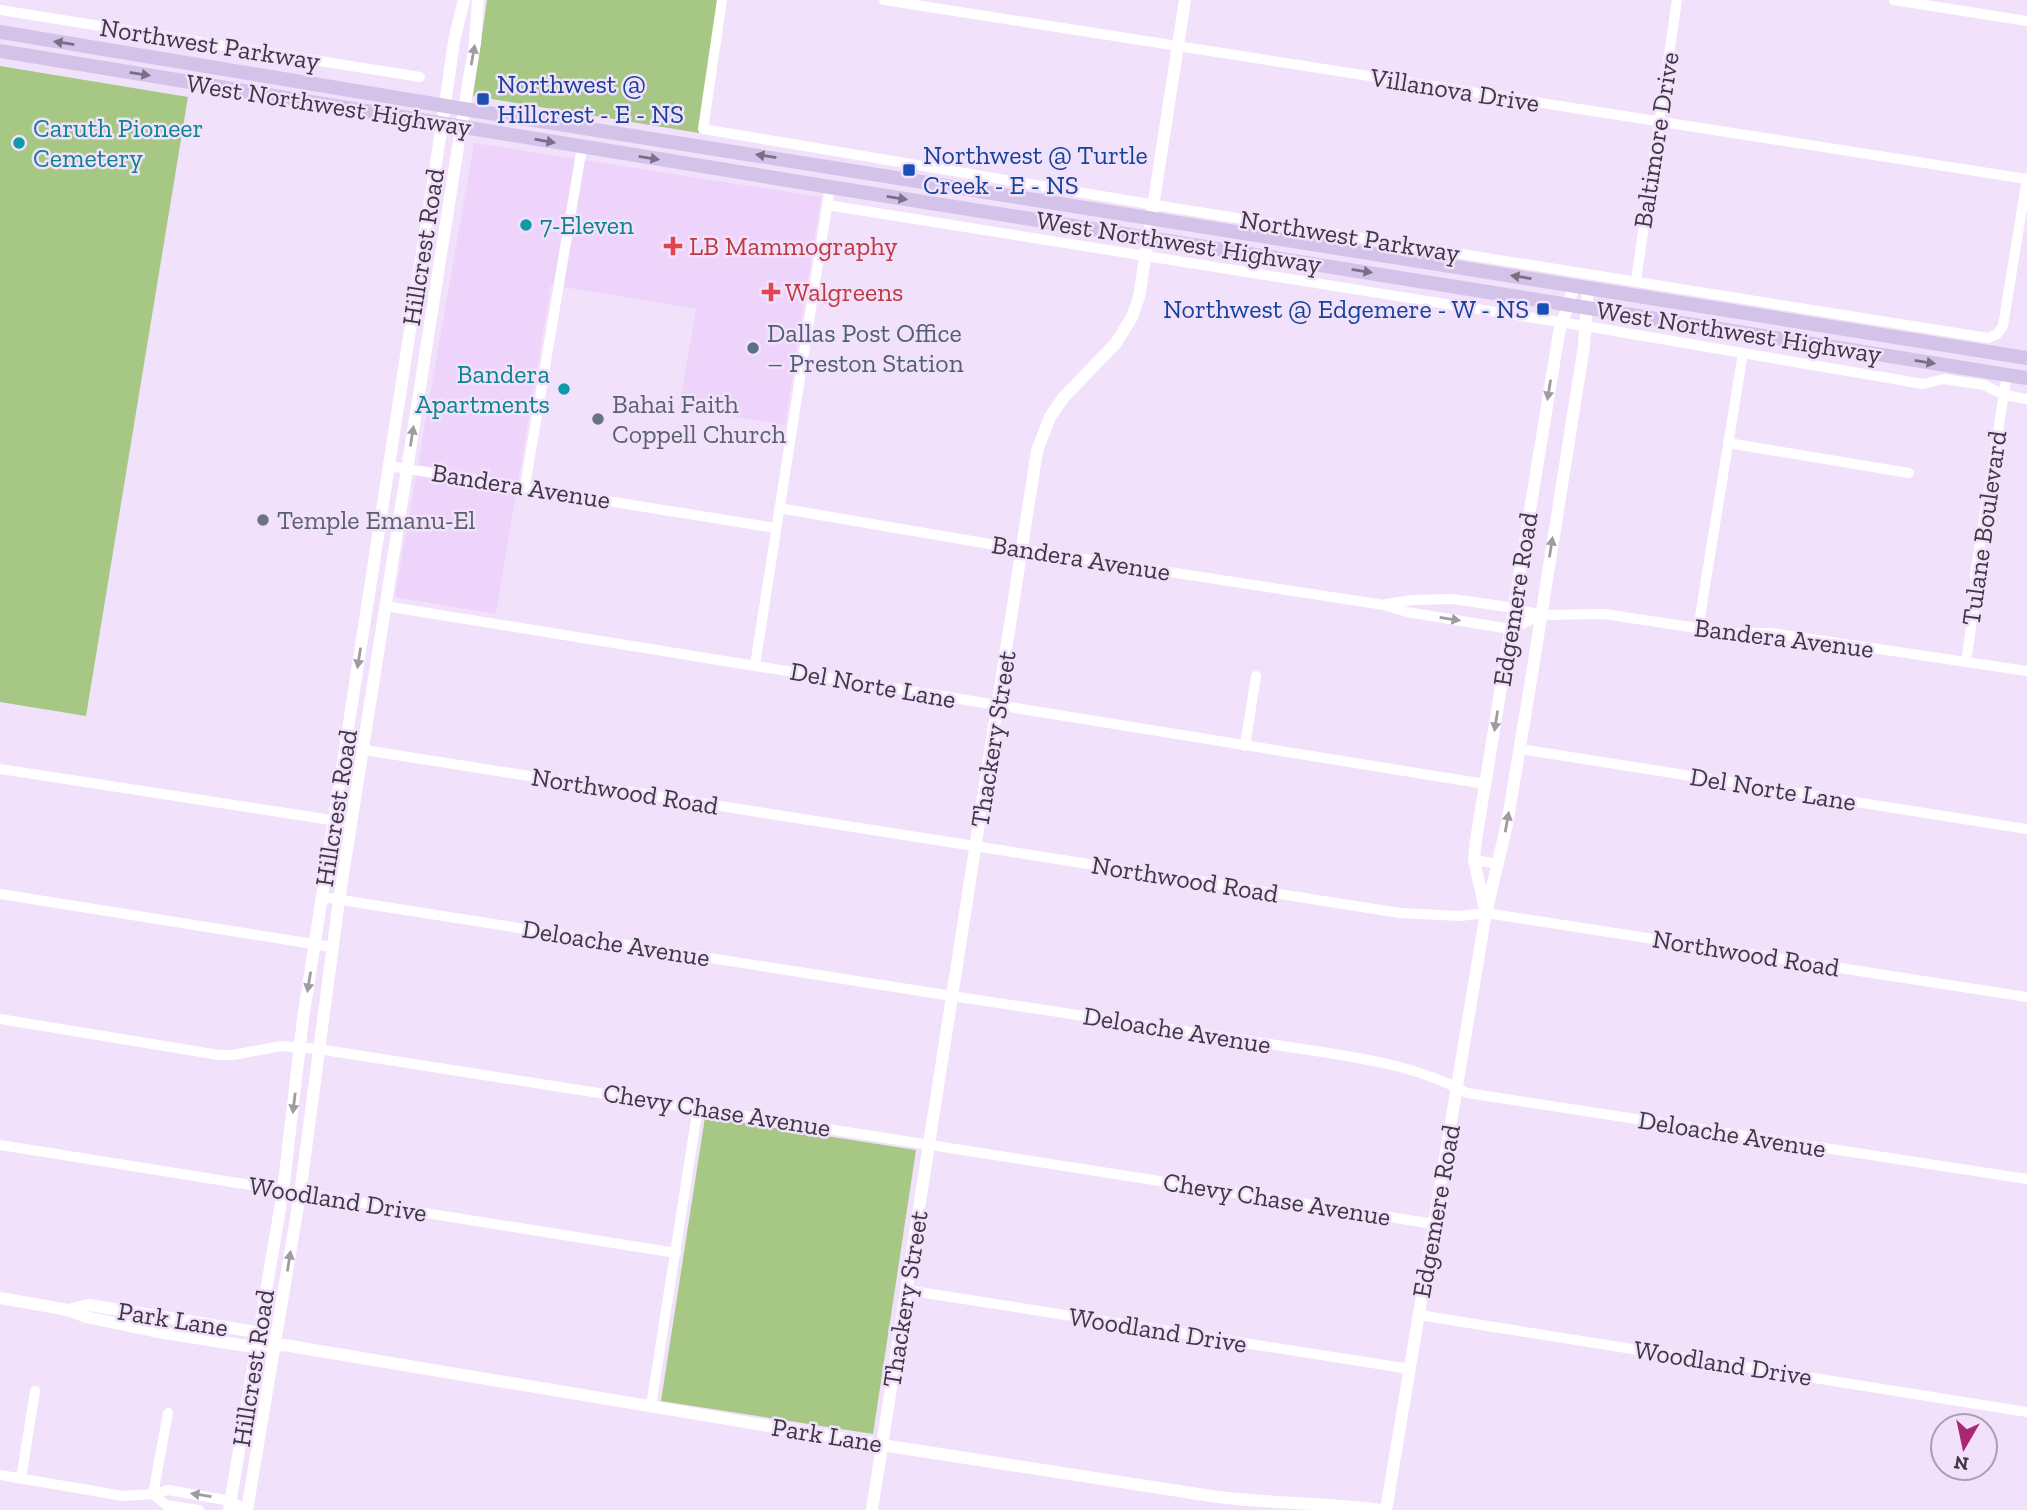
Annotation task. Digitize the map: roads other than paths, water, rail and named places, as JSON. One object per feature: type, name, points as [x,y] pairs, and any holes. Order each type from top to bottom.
[{"type":"main road","name":"West Northwest Highway","points":[[0,32],[464,109],[1154,212],[1581,287],[2027,358]]},
{"type":"main road","name":"West Northwest Highway","points":[[0,51],[2027,378]]},
{"type":"main road","points":[[830,187],[834,166]]},
{"type":"main road","points":[[2008,375],[2027,371]]},
{"type":"street","name":"Hillcrest Road","points":[[230,1505],[282,1191],[315,944],[402,372],[454,41],[464,0]]},
{"type":"street","name":"Hillcrest Road","points":[[247,1510],[300,1194],[339,900],[475,43],[478,0]]},
{"type":"street","name":"Northwest Parkway","points":[[722,0],[703,129],[1154,212],[1636,280],[1988,338],[1997,334],[2003,326],[2027,179]]},
{"type":"street","name":"Villanova Drive","points":[[884,0],[2027,179]]},
{"type":"street","name":"Thackery Street","points":[[872,1510],[1037,451],[1050,416],[1123,332],[1139,298],[1185,0]]},
{"type":"street","name":"Baltimore Drive","points":[[1636,280],[1677,0]]},
{"type":"street","points":[[1894,0],[2027,21]]},
{"type":"street","name":"Northwest Parkway","points":[[0,10],[420,77]]},
{"type":"street","points":[[525,486],[582,147]]},
{"type":"street","points":[[755,665],[830,187]]},
{"type":"street","points":[[827,205],[1923,383],[1944,379],[1984,385],[2004,395],[2027,399]]},
{"type":"street","points":[[421,262],[438,265]]},
{"type":"street","name":"Edgemere Road","points":[[1486,913],[1474,860],[1485,784],[1561,323],[1567,304],[1581,287]]},
{"type":"street","name":"Edgemere Road","points":[[1383,1510],[1419,1315],[1486,913],[1499,864],[1520,749],[1587,327],[1588,307],[1581,287]]},
{"type":"street","points":[[1698,629],[1743,353]]},
{"type":"street","points":[[402,372],[421,374]]},
{"type":"street","name":"Tulane Boulevard","points":[[1966,662],[1976,593],[1975,575],[2008,375]]},
{"type":"street","points":[[1728,443],[1909,473]]},
{"type":"street","name":"Bandera Avenue","points":[[389,466],[776,528]]},
{"type":"street","name":"Bandera Avenue","points":[[779,508],[1384,605],[1407,612],[1511,629],[1541,615]]},
{"type":"street","name":"Bandera Avenue","points":[[1384,605],[1453,598],[1541,615],[1604,614],[1730,633],[1771,633],[2027,671]]},
{"type":"street","points":[[368,599],[386,602]]},
{"type":"street","name":"Del Norte Lane","points":[[386,602],[999,707],[1485,784]]},
{"type":"street","points":[[1245,746],[1256,676]]},
{"type":"street","name":"Northwood Road","points":[[345,747],[1400,913],[1460,916],[1486,913],[2027,997]]},
{"type":"street","name":"Del Norte Lane","points":[[1520,749],[2027,829]]},
{"type":"street","points":[[0,769],[351,823]]},
{"type":"street","points":[[1474,860],[1499,864]]},
{"type":"street","points":[[0,894],[332,947]]},
{"type":"street","name":"Deloache Avenue","points":[[322,897],[1392,1064],[1422,1073],[1467,1093],[2027,1179]]},
{"type":"street","name":"Chevy Chase Avenue","points":[[0,1018],[219,1055],[281,1046],[318,1049],[1434,1224]]},
{"type":"street","points":[[651,1406],[698,1107]]},
{"type":"street","name":"Woodland Drive","points":[[0,1145],[676,1253]]},
{"type":"street","name":"Woodland Drive","points":[[906,1290],[1409,1369]]},
{"type":"street","name":"Park Lane","points":[[0,1298],[68,1310],[86,1317],[158,1332],[243,1345],[257,1340],[882,1445],[1237,1500],[1337,1504],[1383,1510]]},
{"type":"street","name":"Woodland Drive","points":[[1419,1315],[2027,1412]]},
{"type":"street","points":[[21,1479],[35,1391]]},
{"type":"street","points":[[153,1494],[168,1413]]},
{"type":"street","points":[[0,1475],[123,1496],[168,1490],[247,1510]]},
{"type":"street","points":[[153,1494],[166,1505],[199,1510]]},
{"type":"place","name":"Northwest @ Hillcrest - E - NS","points":[[483,99]]},
{"type":"place","name":"Caruth Pioneer Cemetery","points":[[19,143]]},
{"type":"place","name":"Northwest @ Turtle Creek - E - NS","points":[[909,170]]},
{"type":"place","name":"7-Eleven","points":[[526,225]]},
{"type":"place","name":"LB Mammography","points":[[673,246]]},
{"type":"place","name":"Walgreens","points":[[771,292]]},
{"type":"place","name":"Northwest @ Edgemere - W - NS","points":[[1543,309]]},
{"type":"place","name":"Dallas Post Office – Preston Station","points":[[753,348]]},
{"type":"place","name":"Bandera Apartments","points":[[564,389]]},
{"type":"place","name":"Bahai Faith Coppell Church","points":[[598,419]]},
{"type":"place","name":"Temple Emanu-El","points":[[263,520]]}]
